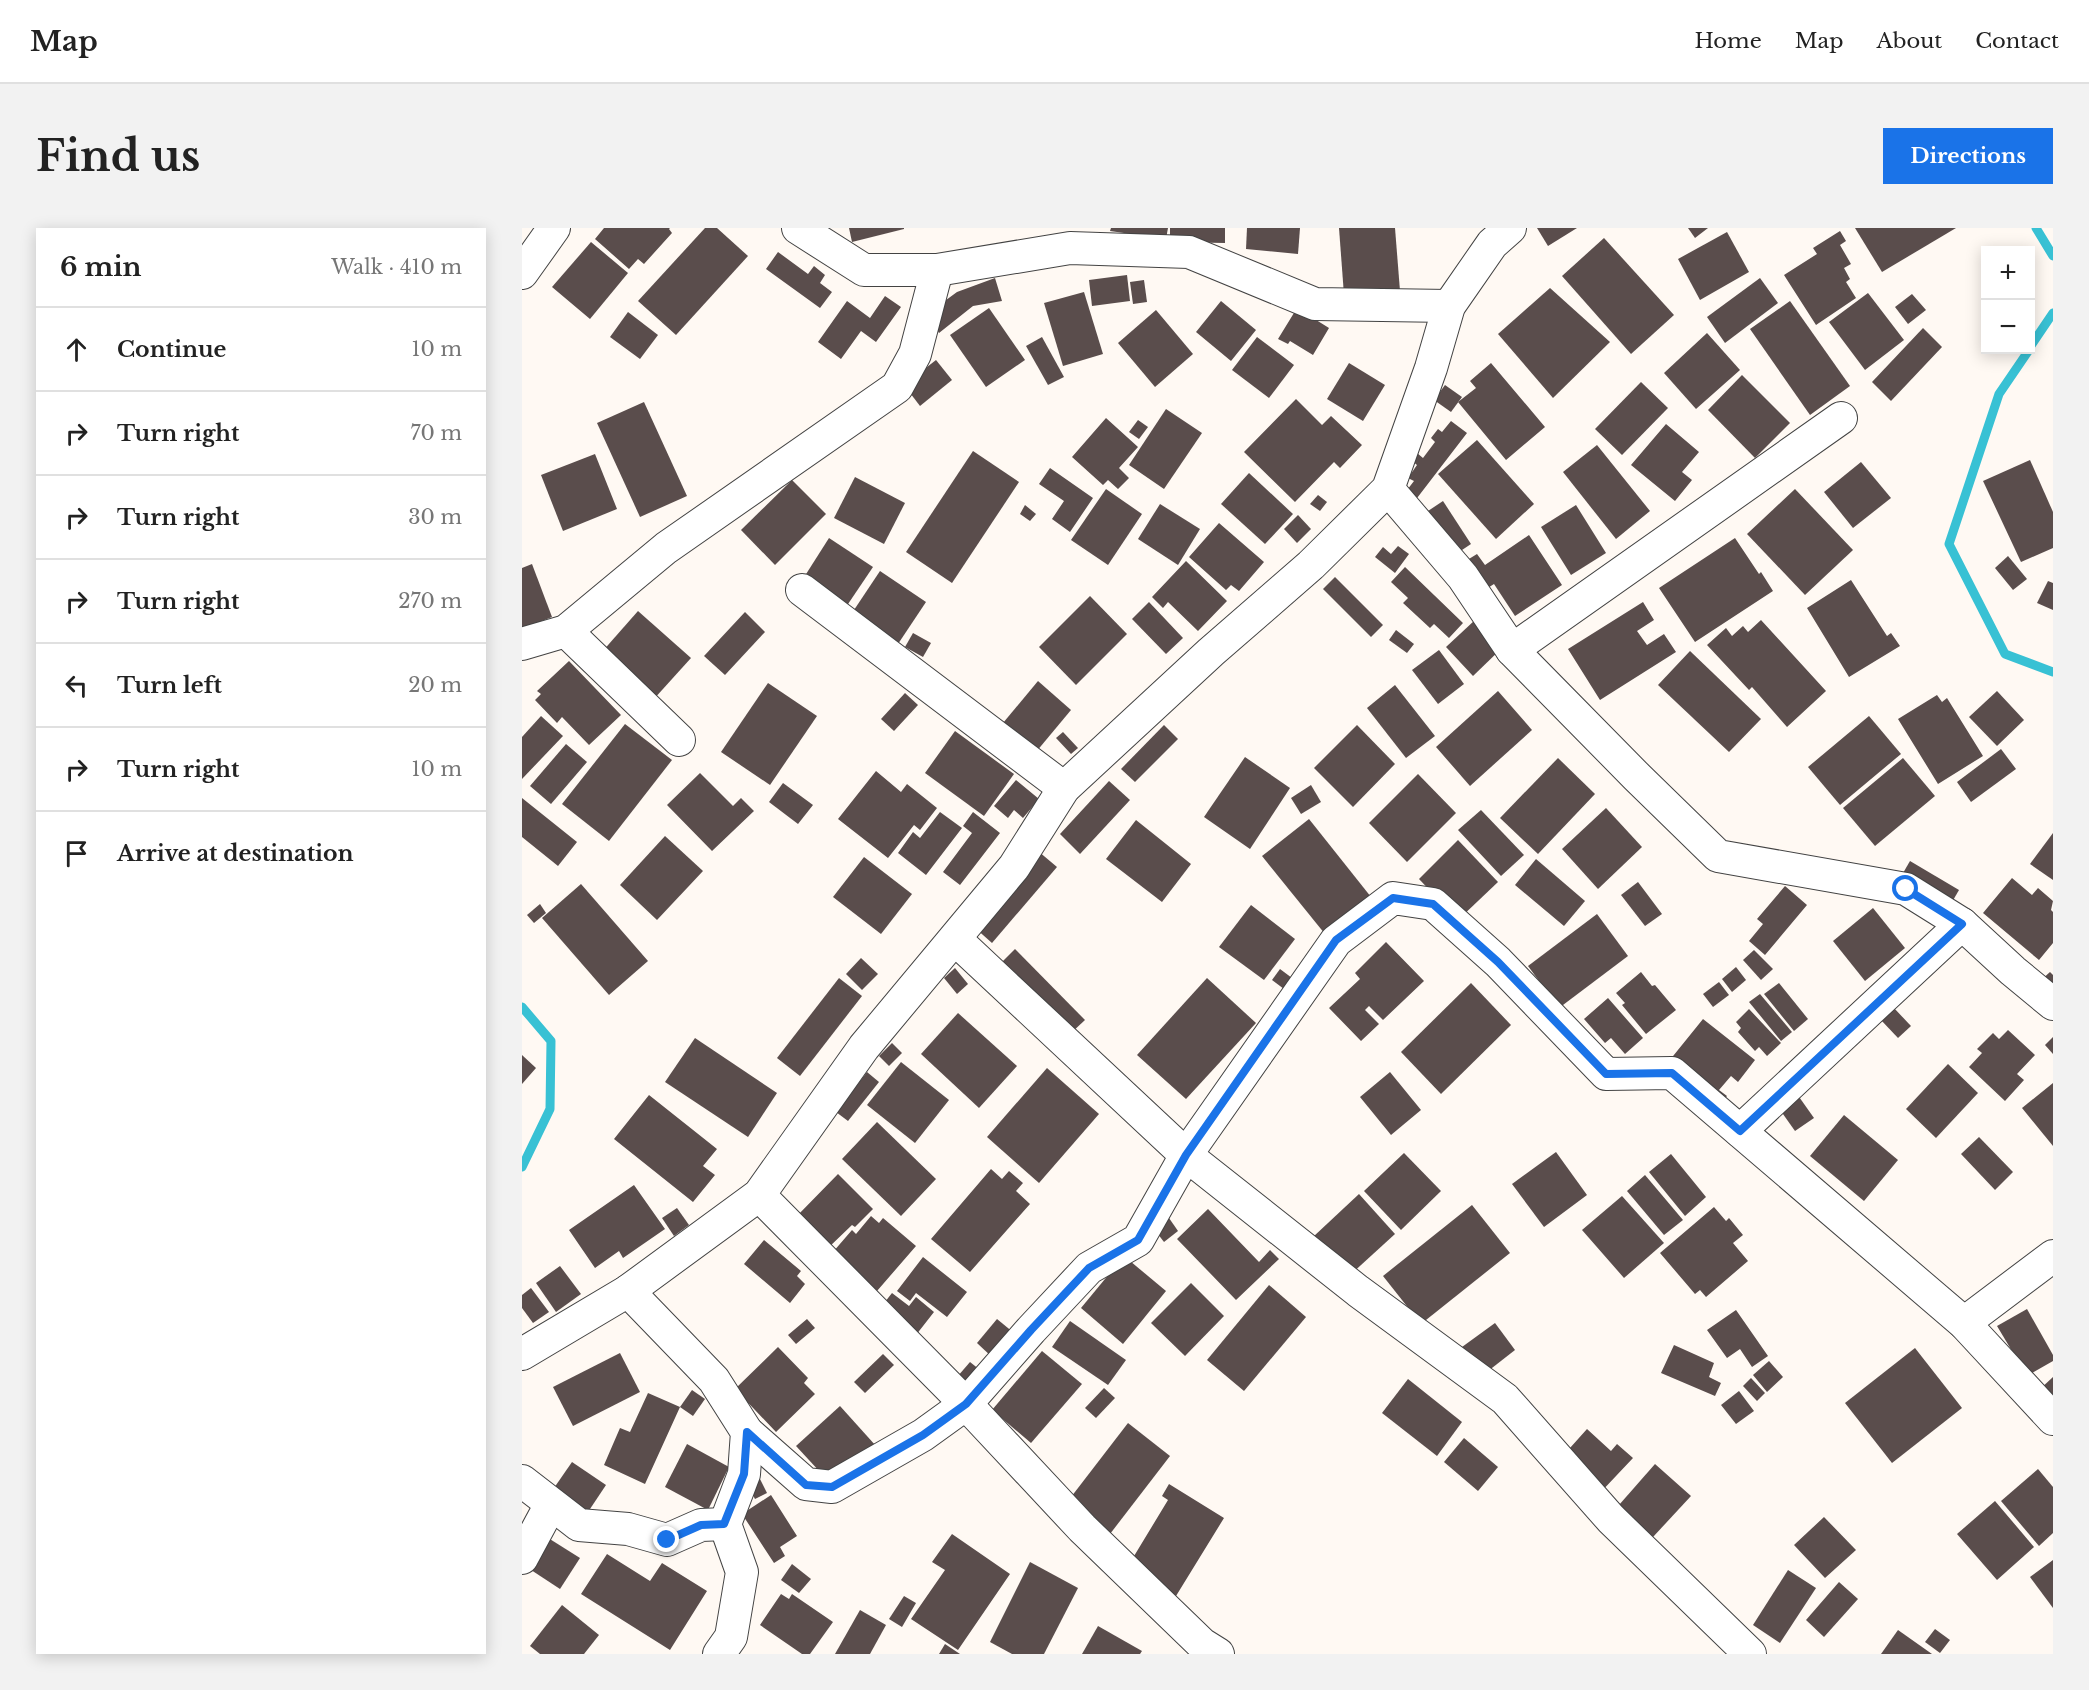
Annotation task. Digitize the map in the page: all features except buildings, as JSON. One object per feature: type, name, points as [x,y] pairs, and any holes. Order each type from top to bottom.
[{"type":"street","points":[[522,273],[554,228]]},
{"type":"street","points":[[798,228],[864,270],[937,270],[1070,248],[1105,239],[1189,252],[1315,304],[1449,306]]},
{"type":"street","points":[[522,1354],[628,1292],[759,1195],[864,1047],[1014,867],[1064,788],[1211,652],[1311,565],[1388,489],[1431,368],[1449,306],[1492,244],[1510,228]]},
{"type":"street","points":[[522,644],[566,631],[666,548],[897,387],[915,354],[937,270]]},
{"type":"street","points":[[1512,650],[1841,418]]},
{"type":"street","points":[[1388,489],[1463,577],[1512,650],[1718,856],[1906,889],[1962,924],[2053,1004]]},
{"type":"street","points":[[802,590],[1064,788]]},
{"type":"street","points":[[566,631],[679,740]]},
{"type":"street","points":[[628,1292],[714,1380],[747,1432],[806,1485],[832,1487],[923,1435],[966,1404],[1089,1268],[1138,1240],[1186,1155],[1336,940],[1393,898],[1433,904],[1498,962],[1606,1074],[1672,1073],[1964,1323],[2053,1419]]},
{"type":"street","points":[[1740,1131],[1962,924]]},
{"type":"street","points":[[955,939],[1186,1155],[1358,1292],[1505,1399],[1611,1519],[1750,1654]]},
{"type":"street","points":[[759,1195],[966,1404],[1082,1528],[1202,1644],[1218,1654]]},
{"type":"street","points":[[1964,1323],[2053,1256]]},
{"type":"street","points":[[718,1654],[731,1637],[742,1572],[724,1524],[744,1474],[747,1432]]},
{"type":"street","points":[[522,1481],[579,1526],[628,1529],[667,1540],[701,1525],[724,1524]]},
{"type":"street","points":[[522,1558],[551,1504]]},
{"type":"waterway","points":[[2036,228],[2053,256]]},
{"type":"waterway","points":[[2035,340],[2053,313]]},
{"type":"waterway","points":[[2026,354],[1999,394],[1949,544],[2005,654],[2053,672]]},
{"type":"waterway","points":[[522,1007],[551,1041],[550,1109],[522,1167]]},
{"type":"route","points":[[667,1540],[701,1525],[724,1524],[744,1474],[747,1432],[806,1485],[832,1487],[923,1435],[966,1404],[1089,1268],[1138,1240],[1186,1155],[1336,940],[1393,898],[1433,904],[1498,962],[1606,1074],[1672,1073],[1740,1131],[1962,924],[1906,889]]}]
